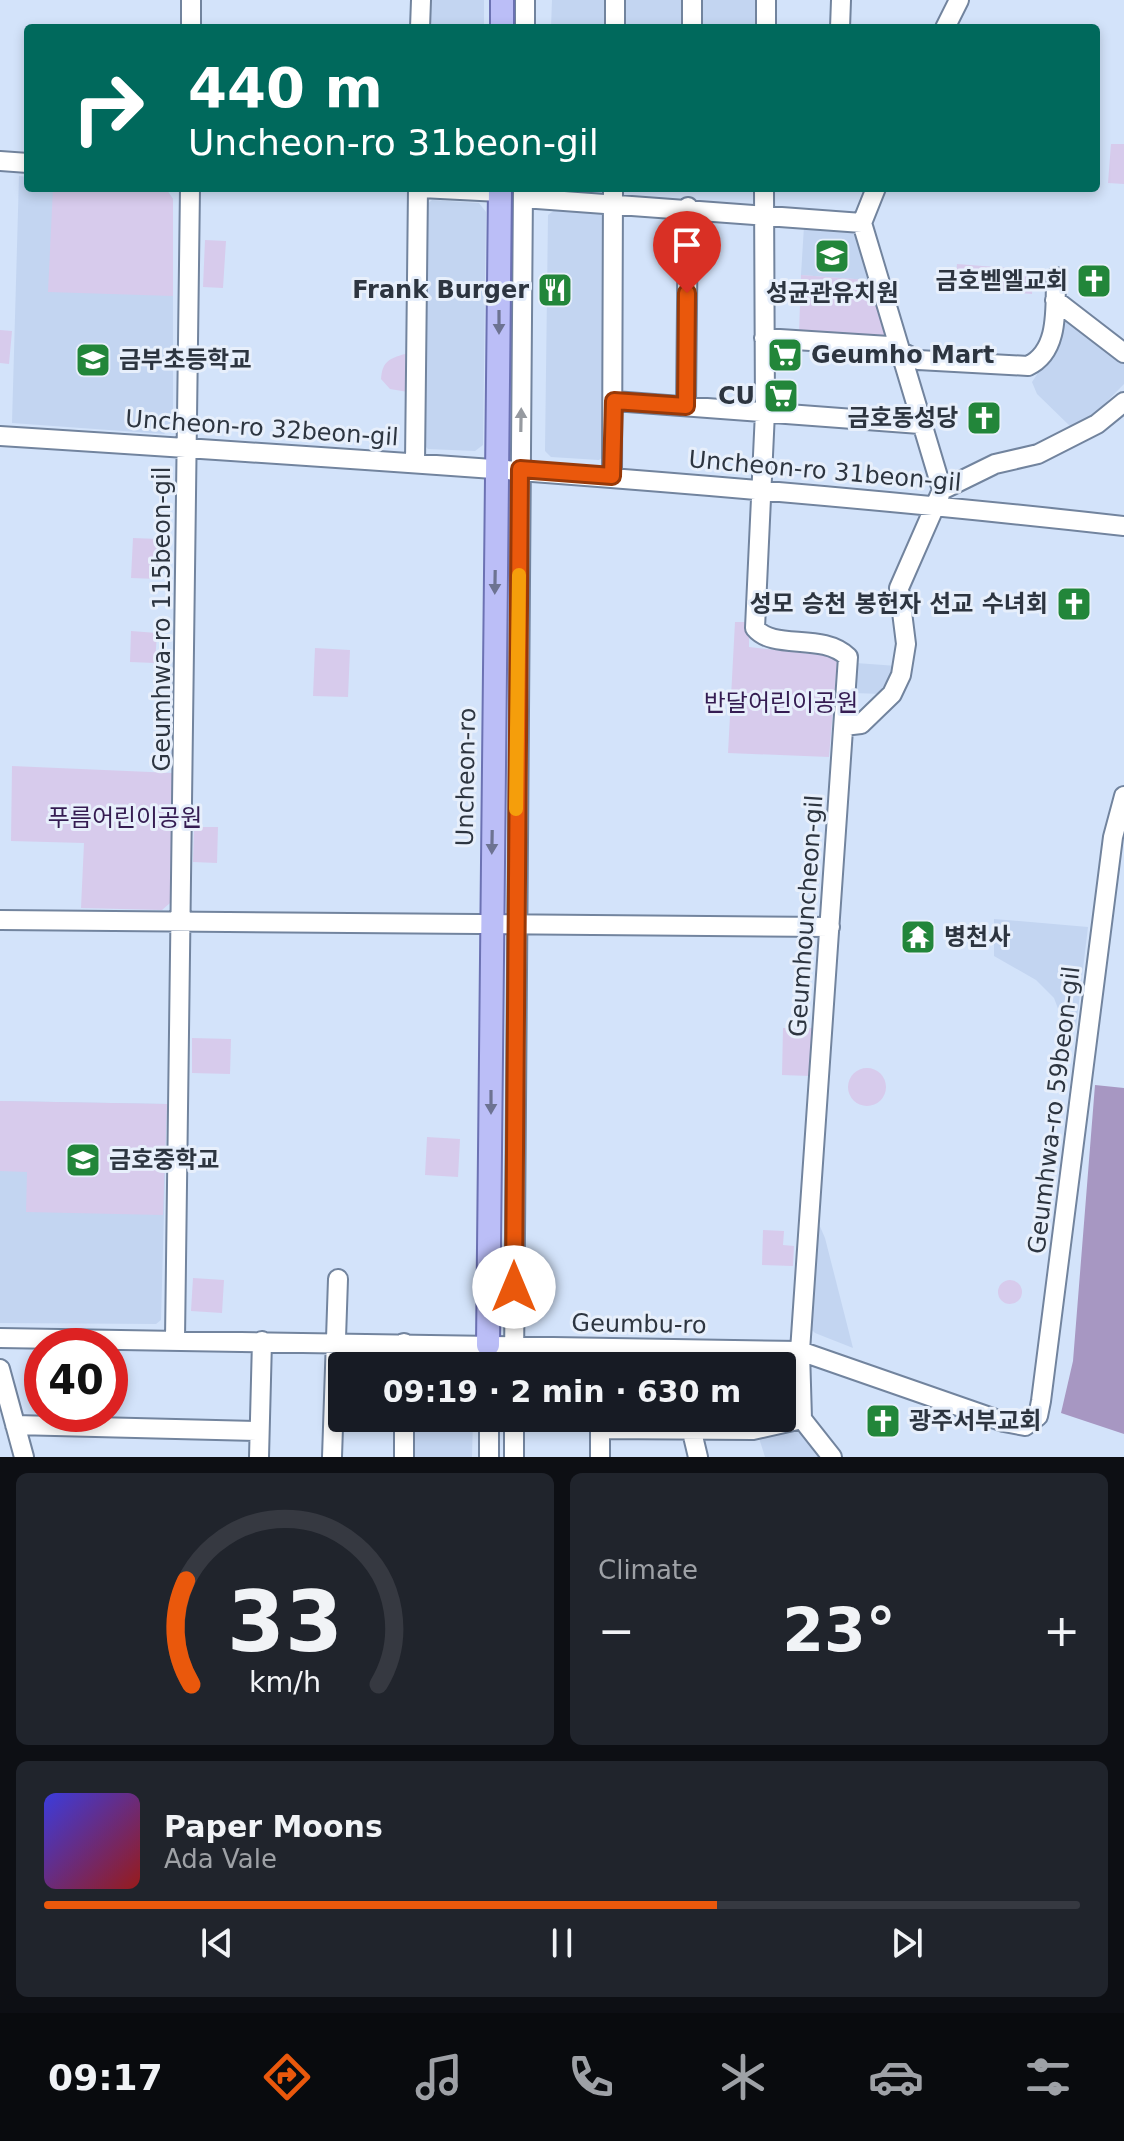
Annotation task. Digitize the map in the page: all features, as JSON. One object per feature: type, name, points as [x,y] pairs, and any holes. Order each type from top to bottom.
[{"type":"main road","points":[[502,0],[502,24]]},
{"type":"main road","name":"Uncheon-ro","points":[[488,1352],[500,192]]},
{"type":"street","points":[[191,0],[191,24]]},
{"type":"street","points":[[420,24],[421,0]]},
{"type":"street","points":[[525,0],[525,24]]},
{"type":"street","points":[[615,0],[615,24]]},
{"type":"street","points":[[692,0],[692,24]]},
{"type":"street","points":[[766,0],[766,24]]},
{"type":"street","points":[[840,24],[841,0]]},
{"type":"street","points":[[947,24],[959,0]]},
{"type":"street","points":[[0,161],[24,163]]},
{"type":"street","name":"Geumhwa-ro 115beon-gil","points":[[175,1339],[190,192]]},
{"type":"street","points":[[415,462],[420,192]]},
{"type":"street","points":[[762,488],[765,412],[764,192]]},
{"type":"street","points":[[874,192],[862,223],[939,498]]},
{"type":"street","points":[[523,193],[613,196],[688,207],[862,223]]},
{"type":"street","name":"Uncheon-ro","points":[[513,1352],[523,193]]},
{"type":"street","points":[[612,476],[613,196]]},
{"type":"street","points":[[686,406],[688,207]]},
{"type":"street","points":[[764,338],[889,346],[918,360],[1032,364],[1051,338],[1056,277]]},
{"type":"street","points":[[1055,300],[1124,353]]},
{"type":"street","points":[[614,401],[920,424]]},
{"type":"street","points":[[844,726],[861,724],[892,694],[901,675],[906,644],[899,588],[939,498],[995,464],[1038,454],[1097,424],[1124,402]]},
{"type":"street","name":"Uncheon-ro 32beon-gil","points":[[0,436],[520,469]]},
{"type":"street","name":"Uncheon-ro 31beon-gil","points":[[520,469],[939,498],[1124,526]]},
{"type":"street","name":"Geumhouncheon-gil","points":[[762,488],[755,628],[769,638],[838,647],[848,657],[800,1351],[802,1419]]},
{"type":"street","name":"Geumhwa-ro 59beon-gil","points":[[1025,1426],[1038,1416],[1041,1401],[1113,837],[1124,796]]},
{"type":"street","points":[[0,920],[830,927]]},
{"type":"street","points":[[332,1457],[338,1279]]},
{"type":"street","name":"Geumbu-ro","points":[[0,1338],[404,1343],[467,1352]]},
{"type":"street","points":[[259,1457],[262,1341]]},
{"type":"street","points":[[404,1343],[404,1352]]},
{"type":"street","name":"Geumbu-ro","points":[[495,1352],[513,1344],[568,1352]]},
{"type":"street","name":"Geumbu-ro","points":[[767,1352],[800,1351],[1004,1422],[1025,1426]]},
{"type":"street","points":[[0,1369],[24,1457]]},
{"type":"street","points":[[796,1420],[802,1419],[832,1457]]},
{"type":"street","points":[[15,1425],[259,1431]]},
{"type":"street","points":[[404,1432],[404,1457]]},
{"type":"street","points":[[489,1432],[489,1457]]},
{"type":"street","points":[[514,1432],[514,1457]]},
{"type":"street","points":[[600,1432],[600,1457]]},
{"type":"street","points":[[692,1432],[698,1457]]},
{"type":"shaded area","points":[[427,0],[484,0],[484,24],[426,24]]},
{"type":"shaded area","points":[[552,0],[609,0],[609,24],[551,24]]},
{"type":"shaded area","points":[[626,0],[687,0],[686,24],[626,24]]},
{"type":"shaded area","points":[[700,0],[756,0],[755,24],[700,24]]},
{"type":"shaded area","name":"금부초등학교","points":[[19,176],[24,177],[24,192],[168,192],[173,199],[173,427],[164,434],[12,423]]},
{"type":"shaded area","points":[[553,192],[604,192],[598,196]]},
{"type":"shaded area","points":[[432,200],[479,203],[486,212],[483,445],[475,451],[428,449],[422,443],[425,206]]},
{"type":"shaded area","points":[[556,209],[603,211],[610,221],[607,454],[599,460],[551,457],[545,451],[548,215]]},
{"type":"shaded area","name":"성균관유치원","points":[[804,226],[850,229],[856,237],[868,280],[801,275]]},
{"type":"shaded area","points":[[1064,318],[1124,363],[1124,384],[1081,428],[1073,429],[1037,394],[1032,382],[1063,335]]},
{"type":"shaded area","points":[[856,663],[897,666],[882,694],[854,693]]},
{"type":"shaded area","points":[[994,919],[1088,927],[1076,1027],[1065,1027],[1054,998],[1036,980],[994,956]]},
{"type":"shaded area","points":[[1095,1085],[1124,1088],[1124,1434],[1061,1413],[1073,1361]]},
{"type":"shaded area","name":"금호중학교","points":[[0,1101],[167,1104],[161,1320],[156,1324],[0,1323]]},
{"type":"shaded area","points":[[818,1222],[825,1238],[853,1348],[815,1333],[809,1327]]},
{"type":"shaded area","points":[[796,1430],[804,1433],[820,1457],[765,1457],[759,1438]]},
{"type":"shaded area","points":[[409,1432],[473,1432],[472,1457],[408,1457]]},
{"type":"green space","points":[[1111,144],[1124,144],[1124,184],[1108,183]]},
{"type":"green space","points":[[53,192],[168,192],[173,199],[173,296],[48,292]]},
{"type":"green space","points":[[205,240],[226,241],[223,288],[203,287]]},
{"type":"green space","points":[[957,264],[1033,270],[1032,294],[969,289],[969,283],[955,282]]},
{"type":"green space","points":[[801,275],[868,280],[885,333],[881,339],[799,333]]},
{"type":"green space","points":[[0,330],[12,331],[9,364],[0,363]]},
{"type":"green space","points":[[408,353],[408,392],[390,389],[381,379],[383,368],[392,358]]},
{"type":"green space","points":[[133,538],[159,539],[157,579],[131,578]]},
{"type":"green space","name":"반달어린이공원","points":[[735,622],[749,622],[749,647],[830,656],[837,662],[829,757],[728,753]]},
{"type":"green space","points":[[131,631],[157,633],[155,663],[130,662]]},
{"type":"green space","points":[[315,648],[350,650],[348,697],[313,696]]},
{"type":"green space","name":"푸름어린이공원","points":[[12,766],[173,773],[170,903],[162,910],[81,908],[84,843],[11,841]]},
{"type":"green space","points":[[194,827],[218,827],[217,863],[193,862]]},
{"type":"green space","points":[[783,1028],[812,1028],[810,1076],[782,1075]]},
{"type":"green space","points":[[192,1038],[231,1039],[230,1074],[192,1073]]},
{"type":"green space","points":[[867,1068],[881,1073],[886,1087],[881,1101],[867,1106],[853,1101],[848,1087],[853,1073]]},
{"type":"green space","points":[[0,1101],[167,1104],[163,1215],[26,1212],[27,1172],[0,1171]]},
{"type":"green space","points":[[427,1137],[460,1139],[458,1177],[425,1175]]},
{"type":"green space","points":[[763,1230],[784,1231],[783,1245],[794,1246],[793,1266],[762,1265]]},
{"type":"green space","points":[[193,1278],[224,1280],[222,1313],[191,1311]]},
{"type":"green space","points":[[1010,1280],[1019,1283],[1022,1292],[1019,1301],[1010,1304],[1001,1301],[998,1292],[1001,1283]]},
{"type":"slow traffic","points":[[516,809],[519,575]]},
{"type":"place","name":"성균관유치원","points":[[832,256]]},
{"type":"place","name":"금호벧엘교회","points":[[1094,281]]},
{"type":"place","name":"Frank Burger","points":[[555,290]]},
{"type":"place","name":"Geumho Mart","points":[[785,355]]},
{"type":"place","name":"금부초등학교","points":[[93,360]]},
{"type":"place","name":"CU","points":[[781,396]]},
{"type":"place","name":"금호동성당","points":[[984,418]]},
{"type":"place","name":"성모 승천 봉헌자 선교 수녀회","points":[[1074,604]]},
{"type":"place","name":"병천사","points":[[918,937]]},
{"type":"place","name":"금호중학교","points":[[83,1160]]},
{"type":"place","name":"광주서부교회","points":[[883,1421]]},
{"type":"route","points":[[514,1287],[520,469],[612,476],[614,401],[686,406],[687,293]]}]
